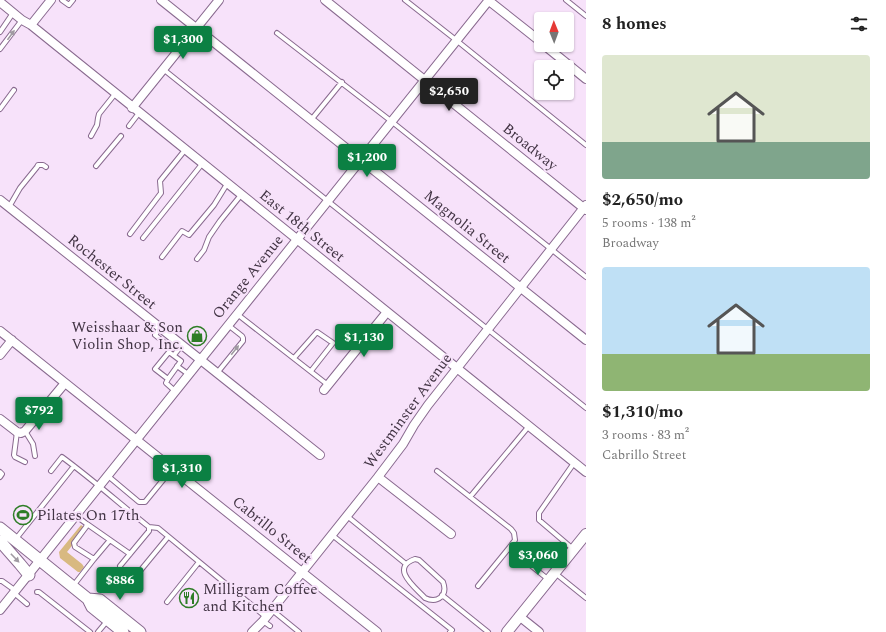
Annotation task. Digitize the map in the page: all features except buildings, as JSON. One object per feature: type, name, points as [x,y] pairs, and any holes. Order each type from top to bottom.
[{"type":"main road","points":[[0,528],[88,599],[92,608],[123,632]]},
{"type":"main road","points":[[1,544],[29,575]]},
{"type":"main road","points":[[88,599],[100,600],[138,631]]},
{"type":"main road","points":[[108,620],[138,631]]},
{"type":"street","points":[[31,25],[51,0]]},
{"type":"street","name":"Magnolia Street","points":[[161,0],[586,340]]},
{"type":"street","points":[[136,111],[163,69],[219,0]]},
{"type":"street","name":"Broadway","points":[[325,0],[585,208]]},
{"type":"street","points":[[488,0],[534,36]]},
{"type":"street","name":"Orange Avenue","points":[[0,610],[488,0]]},
{"type":"street","name":"East 18th Street","points":[[0,2],[22,20],[31,25],[296,240],[586,472]]},
{"type":"street","points":[[553,52],[586,78]]},
{"type":"street","name":"Rochester Street","points":[[0,200],[320,455]]},
{"type":"street","name":"Westminster Avenue","points":[[252,632],[265,619],[378,477],[403,444],[428,405],[456,368],[585,208]]},
{"type":"street","points":[[327,388],[387,312]]},
{"type":"street","name":"Cabrillo Street","points":[[0,331],[377,632]]},
{"type":"street","points":[[0,355],[12,340]]},
{"type":"street","points":[[0,419],[21,432],[65,383]]},
{"type":"street","points":[[378,477],[451,534]]},
{"type":"street","points":[[506,632],[586,534]]},
{"type":"street","points":[[519,616],[539,632]]},
{"type":"lane","points":[[62,0],[69,6],[73,0]]},
{"type":"lane","points":[[405,0],[586,146]]},
{"type":"lane","points":[[566,0],[586,16]]},
{"type":"lane","points":[[0,32],[13,13]]},
{"type":"lane","points":[[0,49],[22,20]]},
{"type":"lane","points":[[277,32],[342,82],[586,277]]},
{"type":"lane","points":[[163,69],[586,408]]},
{"type":"lane","points":[[311,120],[342,82]]},
{"type":"lane","points":[[0,109],[14,90]]},
{"type":"lane","points":[[91,136],[97,125],[99,114],[115,94]]},
{"type":"lane","points":[[128,126],[136,111]]},
{"type":"lane","points":[[96,166],[121,136]]},
{"type":"lane","points":[[130,234],[161,193],[160,181],[185,150]]},
{"type":"lane","points":[[143,238],[202,164]]},
{"type":"lane","points":[[9,207],[20,188],[38,165],[43,165],[46,167]]},
{"type":"lane","points":[[162,257],[182,231],[189,235],[214,205],[227,184]]},
{"type":"lane","points":[[197,259],[204,250],[209,237],[220,221],[241,195]]},
{"type":"lane","points":[[237,314],[311,371],[327,388]]},
{"type":"lane","points":[[217,373],[244,338],[228,325]]},
{"type":"lane","points":[[160,328],[155,335],[170,347],[169,352],[155,369],[168,379]]},
{"type":"lane","points":[[294,358],[317,332],[333,343],[311,371]]},
{"type":"lane","points":[[174,355],[182,345]]},
{"type":"lane","points":[[169,352],[181,361],[166,384],[175,391]]},
{"type":"lane","points":[[177,366],[188,374]]},
{"type":"lane","points":[[470,498],[529,426]]},
{"type":"lane","points":[[26,462],[15,457],[14,455],[21,432],[33,444],[35,456]]},
{"type":"lane","points":[[51,471],[62,457],[149,527],[158,528],[265,619],[270,626]]},
{"type":"lane","points":[[574,463],[538,513],[539,520],[574,549]]},
{"type":"lane","points":[[15,540],[74,466]]},
{"type":"lane","points":[[108,476],[139,502],[145,502],[173,468]]},
{"type":"lane","points":[[437,471],[514,532],[515,540],[478,586]]},
{"type":"lane","points":[[0,472],[2,474],[0,476]]},
{"type":"lane","points":[[76,516],[130,554]]},
{"type":"lane","points":[[347,516],[406,564]]},
{"type":"lane","points":[[87,524],[74,543],[75,547],[94,559]]},
{"type":"lane","points":[[120,566],[149,530],[149,527]]},
{"type":"lane","points":[[332,535],[452,630],[450,632]]},
{"type":"lane","points":[[140,571],[168,537]]},
{"type":"lane","points":[[73,587],[110,540]]},
{"type":"lane","points":[[509,548],[586,598]]},
{"type":"lane","points":[[415,559],[419,560],[443,582],[445,591],[442,595],[434,600],[425,598],[406,577],[404,568],[406,564],[415,559]]},
{"type":"lane","points":[[167,602],[199,562]]},
{"type":"lane","points":[[0,581],[15,592],[27,604]]},
{"type":"lane","points":[[37,592],[39,592],[90,632]]},
{"type":"lane","points":[[442,595],[488,632]]},
{"type":"lane","points":[[272,610],[299,632]]},
{"type":"lane","points":[[98,632],[108,620]]},
{"type":"shaded area","points":[[81,525],[85,529],[67,552],[84,567],[80,572],[78,572],[60,558],[59,552]]},
{"type":"place","name":"Weisshaar & Son Violin Shop, Inc.","points":[[197,336]]},
{"type":"place","name":"Pilates On 17th","points":[[23,515]]},
{"type":"place","name":"Milligram Coffee and Kitchen","points":[[189,598]]}]
